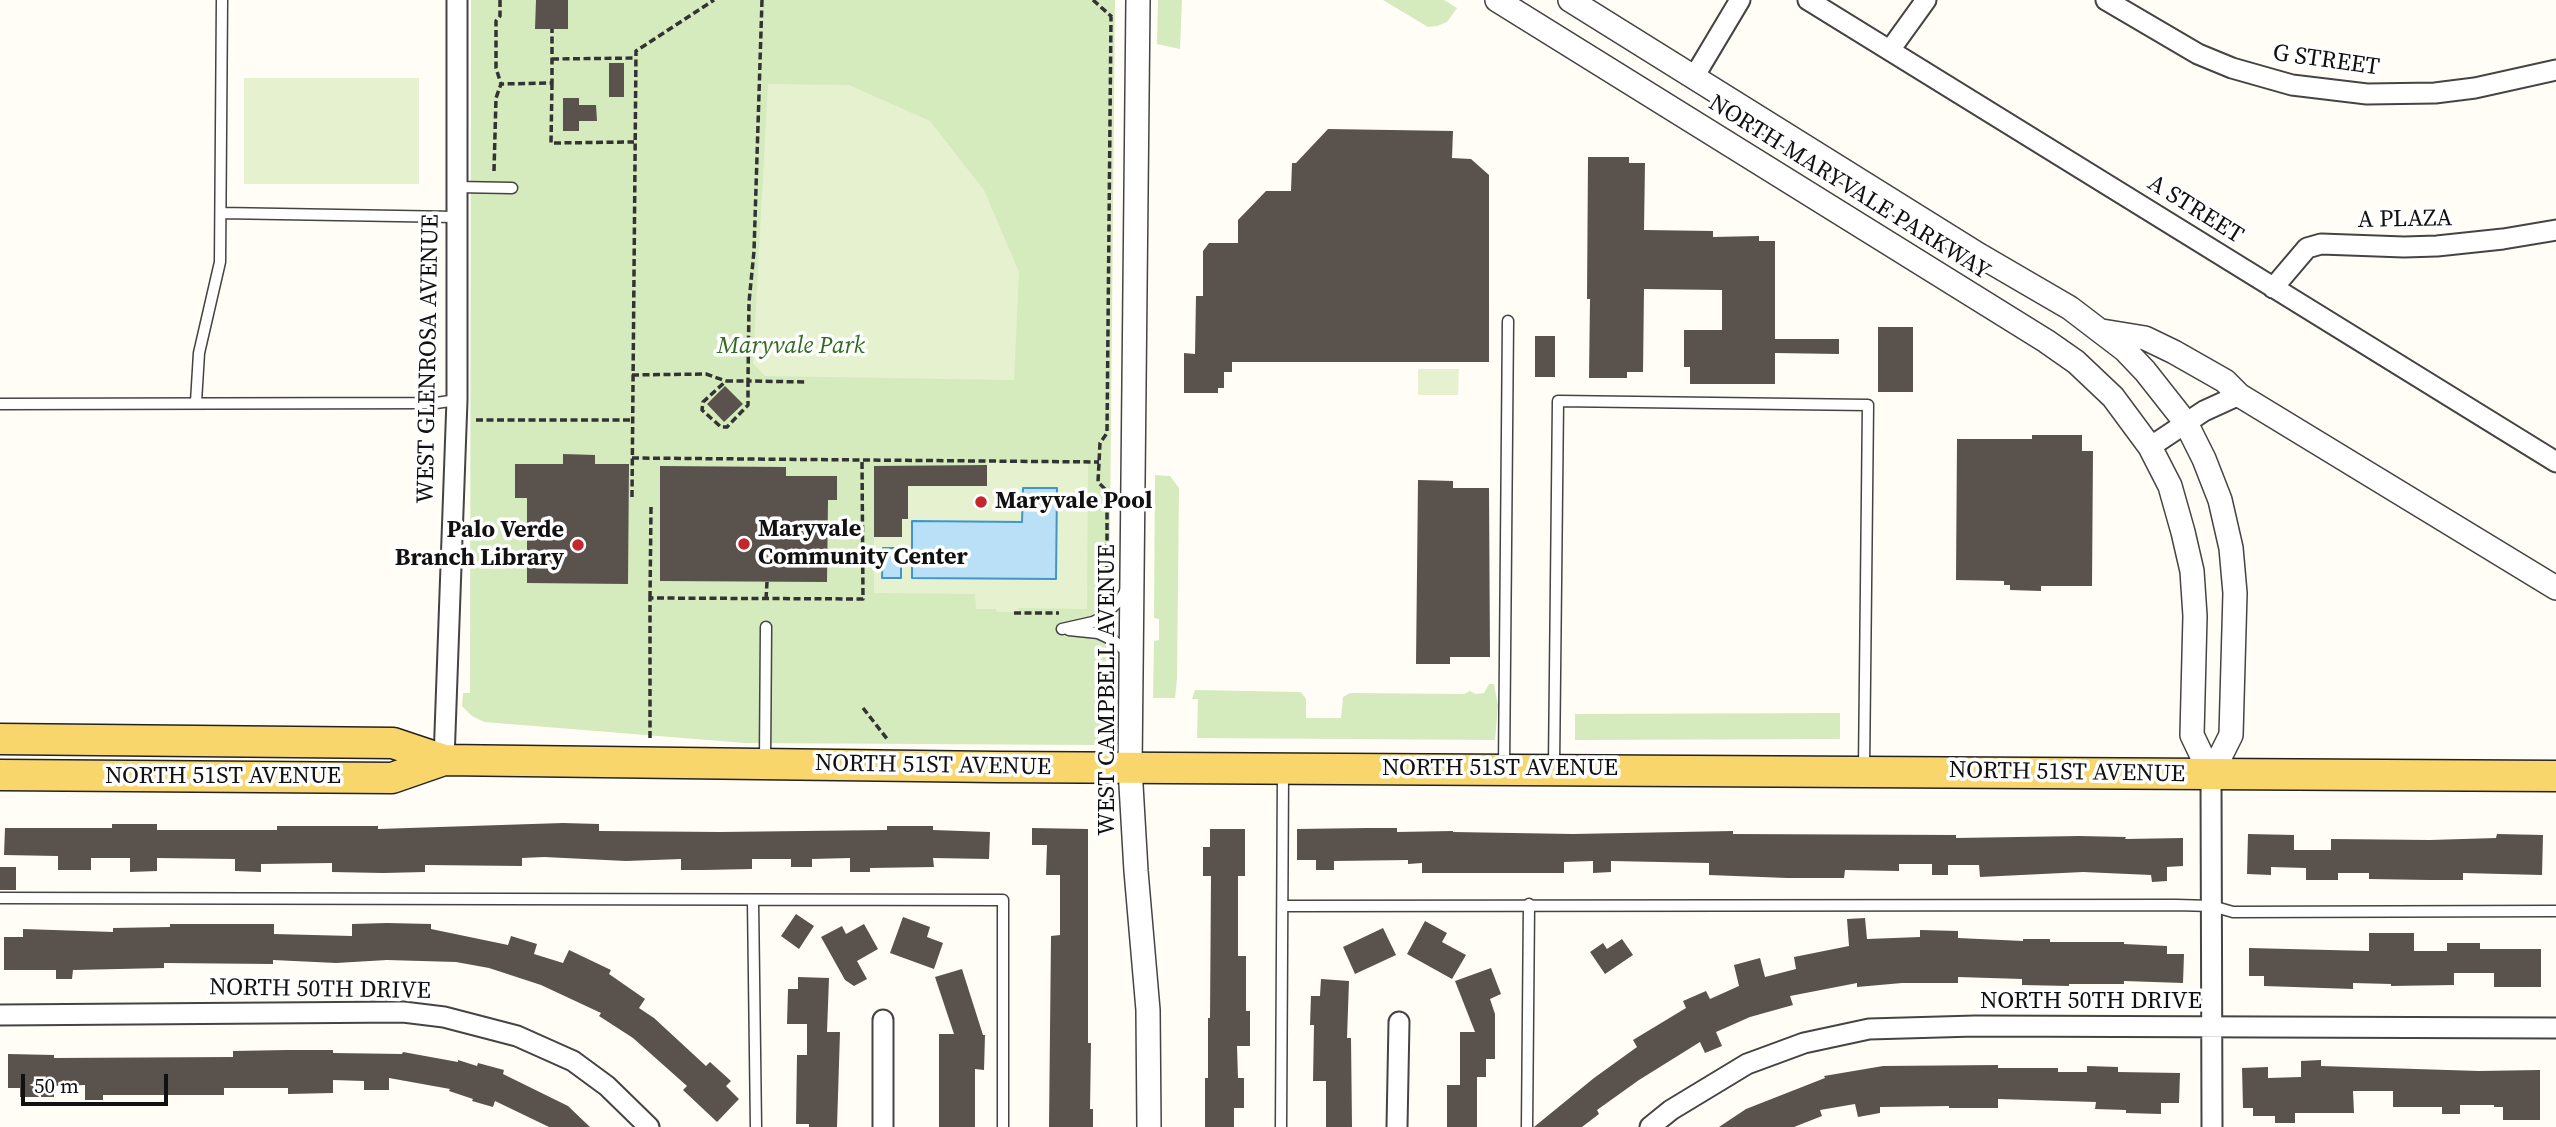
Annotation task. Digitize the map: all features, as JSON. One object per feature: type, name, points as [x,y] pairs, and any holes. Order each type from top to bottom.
[{"type":"main road","name":"NORTH 51ST AVENUE","points":[[0,739],[393,743],[443,761]]},
{"type":"main road","name":"NORTH 51ST AVENUE","points":[[0,775],[392,778],[443,761],[1130,768],[2556,776]]},
{"type":"street","name":"WEST GLENROSA AVENUE","points":[[443,761],[457,400],[457,0]]},
{"type":"street","name":"WEST CAMPBELL AVENUE","points":[[1138,0],[1130,768],[1136,872],[1149,1010],[1149,1127]]},
{"type":"street","name":"NORTH MARYVALE PARKWAY","points":[[1497,0],[1933,270],[2076,362],[2113,397],[2150,447],[2170,486],[2183,532],[2192,571],[2194,616],[2192,735],[2211,775]]},
{"type":"street","name":"NORTH MARYVALE PARKWAY","points":[[1570,0],[1979,255],[2070,308],[2145,370],[2186,424],[2204,459],[2220,500],[2231,548],[2235,593],[2231,735],[2211,775]]},
{"type":"street","points":[[1694,77],[1740,0]]},
{"type":"street","name":"A STREET","points":[[1808,0],[2556,462]]},
{"type":"street","points":[[1890,50],[1926,0]]},
{"type":"street","name":"G STREET","points":[[2106,0],[2199,54],[2232,68],[2291,85],[2367,94],[2435,93],[2475,88],[2556,70]]},
{"type":"street","name":"A PLAZA","points":[[2273,288],[2307,248],[2322,244],[2437,246],[2556,230]]},
{"type":"street","name":"NORTH MARYVALE PARKWAY","points":[[2101,331],[2145,338],[2225,381],[2239,395],[2556,588]]},
{"type":"street","points":[[2150,447],[2204,411],[2239,395]]},
{"type":"street","points":[[2211,775],[2212,1127]]},
{"type":"street","name":"NORTH 50TH DRIVE","points":[[0,1014],[404,1012],[444,1017],[517,1036],[573,1061],[607,1086],[649,1127]]},
{"type":"street","points":[[883,1020],[883,1127]]},
{"type":"street","points":[[1397,1127],[1399,1022]]},
{"type":"street","name":"NORTH 50TH DRIVE","points":[[1650,1127],[1671,1110],[1747,1064],[1804,1043],[1869,1029],[1976,1026],[2556,1027]]},
{"type":"lane","points":[[195,402],[199,353],[220,262],[222,0]]},
{"type":"lane","points":[[456,187],[512,188]]},
{"type":"lane","points":[[221,213],[456,216]]},
{"type":"lane","points":[[1504,769],[1508,321]]},
{"type":"lane","points":[[0,404],[436,403],[457,400]]},
{"type":"lane","points":[[1554,769],[1558,401],[1868,405],[1864,772]]},
{"type":"lane","points":[[1132,656],[1113,640],[1098,633],[1062,629],[1093,622],[1107,614],[1133,578]]},
{"type":"lane","points":[[765,765],[766,627]]},
{"type":"lane","points":[[1281,1127],[1283,768]]},
{"type":"lane","points":[[0,898],[1003,900],[1003,1127]]},
{"type":"lane","points":[[753,901],[756,1127]]},
{"type":"lane","points":[[1527,1127],[1529,904]]},
{"type":"lane","points":[[1284,906],[2212,906],[2233,912],[2556,911]]},
{"type":"path","points":[[494,171],[496,98],[501,84],[496,68],[496,21],[500,16],[500,0]]},
{"type":"path","points":[[632,497],[636,51],[714,0]]},
{"type":"path","points":[[726,381],[703,402],[702,410],[721,427],[727,427],[748,405],[749,302],[754,251],[762,0]]},
{"type":"path","points":[[1093,0],[1111,17],[1107,433],[1100,443],[1098,482],[1107,491],[1107,597]]},
{"type":"path","points":[[552,29],[551,143],[634,142]]},
{"type":"path","points":[[552,59],[636,58]]},
{"type":"path","points":[[501,84],[552,83]]},
{"type":"path","points":[[632,375],[706,374],[726,381],[807,382]]},
{"type":"path","points":[[456,420],[632,420]]},
{"type":"path","points":[[632,458],[1099,462]]},
{"type":"path","points":[[650,598],[863,598],[862,460]]},
{"type":"path","points":[[650,763],[651,508]]},
{"type":"path","points":[[766,598],[767,582]]},
{"type":"path","points":[[1014,613],[1065,613]]},
{"type":"path","points":[[863,708],[888,740]]},
{"type":"green space","name":"Maryvale Park","points":[[471,0],[1115,0],[1108,734],[1102,742],[1094,745],[745,743],[484,722],[472,716],[462,706],[463,693],[470,693]]},
{"type":"green space","points":[[1158,0],[1182,0],[1180,49],[1157,44]]},
{"type":"green space","points":[[1383,0],[1444,0],[1457,8],[1447,22],[1428,27]]},
{"type":"green space","points":[[244,78],[419,78],[419,184],[244,184]]},
{"type":"green space","points":[[768,84],[849,85],[930,121],[984,190],[1019,272],[1014,380],[765,376],[753,363]]},
{"type":"green space","points":[[1418,369],[1459,369],[1458,395],[1418,395]]},
{"type":"green space","name":"Maryvale Pool","points":[[987,462],[1088,464],[1087,609],[1019,608],[1019,612],[997,612],[996,609],[976,609],[975,594],[874,593],[874,466],[987,465]]},
{"type":"green space","points":[[1155,475],[1170,476],[1179,488],[1175,698],[1153,698],[1154,641],[1159,640],[1159,619],[1154,618]]},
{"type":"green space","points":[[1489,684],[1494,684],[1498,706],[1495,740],[1197,738],[1198,699],[1192,699],[1195,690],[1301,692],[1306,699],[1306,718],[1341,718],[1343,697],[1350,693],[1464,694],[1470,691],[1476,694],[1484,693]]},
{"type":"green space","points":[[1840,713],[1840,739],[1575,740],[1575,714]]},
{"type":"water","points":[[1023,488],[1057,488],[1056,579],[912,578],[912,521],[1022,522]]},
{"type":"water","points":[[883,548],[901,548],[901,578],[882,578]]},
{"type":"building","points":[[536,0],[568,0],[568,29],[535,29]]},
{"type":"building","points":[[609,63],[624,63],[624,97],[609,97]]},
{"type":"building","points":[[563,98],[579,98],[579,105],[596,105],[597,121],[579,121],[579,131],[563,131]]},
{"type":"building","points":[[1328,129],[1453,131],[1452,158],[1471,159],[1489,175],[1489,362],[1232,362],[1232,372],[1224,372],[1224,388],[1218,388],[1218,393],[1184,393],[1184,353],[1195,354],[1196,296],[1203,296],[1203,251],[1209,243],[1238,243],[1238,220],[1266,191],[1291,191],[1292,163],[1296,163]]},
{"type":"building","points":[[1588,157],[1629,157],[1629,163],[1645,163],[1644,230],[1713,231],[1713,237],[1759,236],[1759,241],[1775,241],[1775,339],[1839,339],[1839,354],[1775,353],[1775,384],[1690,384],[1690,367],[1684,367],[1684,330],[1722,330],[1722,290],[1644,289],[1643,372],[1627,372],[1627,378],[1589,378]]},
{"type":"building","points":[[1878,327],[1913,327],[1913,392],[1878,392]]},
{"type":"building","points":[[1535,336],[1555,336],[1555,377],[1535,377]]},
{"type":"building","points":[[725,386],[743,404],[724,422],[707,404]]},
{"type":"building","points":[[2032,435],[2082,435],[2082,451],[2093,451],[2092,586],[2041,586],[2041,591],[2010,590],[2010,585],[2004,585],[2004,581],[1956,580],[1957,439],[2032,439]]},
{"type":"building","name":"Palo Verde Branch Library","points":[[563,454],[595,455],[595,464],[629,464],[628,584],[527,583],[527,498],[515,498],[515,464],[563,464]]},
{"type":"building","points":[[987,465],[987,486],[908,486],[908,519],[902,519],[902,537],[874,537],[874,466]]},
{"type":"building","name":"Maryvale Community Center","points":[[660,466],[786,467],[786,476],[837,476],[837,500],[828,500],[827,582],[660,581]]},
{"type":"building","points":[[1418,480],[1453,481],[1453,488],[1489,488],[1490,657],[1450,657],[1450,664],[1416,664]]},
{"type":"building","points":[[112,824],[157,824],[157,830],[277,830],[277,826],[378,826],[378,829],[599,824],[599,831],[720,832],[887,830],[887,826],[933,826],[933,830],[990,832],[989,859],[933,858],[934,867],[870,868],[870,872],[850,872],[850,858],[812,859],[812,867],[791,867],[791,859],[752,859],[752,869],[681,870],[681,859],[626,861],[544,857],[522,858],[522,866],[425,865],[425,872],[383,873],[332,872],[332,863],[261,864],[261,872],[235,871],[235,859],[157,858],[157,871],[130,872],[130,858],[91,858],[91,870],[58,870],[58,856],[4,855],[5,828],[112,828]]},
{"type":"building","points":[[1032,828],[1088,829],[1088,1043],[1091,1043],[1090,1109],[1093,1109],[1093,1127],[1049,1127],[1051,936],[1060,935],[1060,875],[1046,875],[1047,845],[1032,845]]},
{"type":"building","points":[[1397,828],[1397,832],[1573,834],[1733,831],[1733,834],[1956,835],[1956,838],[2183,838],[2183,866],[2167,867],[2167,881],[2152,882],[2151,875],[2083,872],[1980,877],[1979,865],[1948,865],[1948,875],[1932,875],[1932,864],[1899,864],[1899,871],[1845,870],[1844,878],[1787,878],[1709,875],[1709,863],[1611,861],[1611,872],[1593,873],[1593,861],[1564,862],[1564,873],[1422,873],[1422,863],[1408,864],[1408,860],[1334,861],[1334,870],[1316,870],[1316,860],[1297,860],[1297,829]]},
{"type":"building","points":[[1210,829],[1245,829],[1245,876],[1238,876],[1238,956],[1246,956],[1246,1011],[1250,1011],[1250,1046],[1237,1046],[1238,1078],[1244,1078],[1244,1108],[1234,1108],[1234,1127],[1205,1127],[1205,1078],[1208,1078],[1210,1018],[1211,876],[1203,876],[1203,847],[1210,847]]},
{"type":"building","points":[[2248,834],[2294,835],[2294,850],[2331,850],[2331,839],[2430,840],[2496,838],[2497,834],[2543,835],[2542,875],[2463,873],[2463,880],[2430,880],[2369,879],[2369,873],[2338,873],[2338,880],[2306,880],[2306,868],[2271,867],[2271,875],[2247,874]]},
{"type":"building","points":[[0,867],[16,867],[16,890],[0,890]]},
{"type":"building","points":[[796,914],[814,926],[799,949],[781,936]]},
{"type":"building","points":[[903,917],[930,927],[927,937],[943,943],[934,969],[890,953]]},
{"type":"building","points":[[1865,918],[1867,939],[1920,937],[1920,930],[1958,931],[1958,938],[2023,941],[2050,939],[2050,942],[2124,942],[2167,946],[2167,954],[2184,954],[2183,983],[2124,981],[2124,984],[2022,985],[2022,979],[1958,977],[1958,983],[1902,983],[1857,987],[1857,983],[1790,996],[1793,1005],[1750,1017],[1716,1032],[1722,1046],[1705,1053],[1700,1042],[1639,1080],[1597,1110],[1599,1114],[1582,1127],[1534,1127],[1637,1047],[1633,1040],[1686,1008],[1683,1001],[1706,991],[1710,999],[1739,986],[1734,965],[1760,958],[1765,977],[1796,969],[1794,957],[1849,946],[1847,919]]},
{"type":"building","points":[[1425,921],[1447,933],[1442,942],[1466,955],[1452,979],[1407,954]]},
{"type":"building","points":[[170,924],[274,924],[274,934],[352,936],[352,924],[431,924],[431,929],[508,945],[511,936],[537,944],[534,954],[563,963],[569,950],[611,970],[609,974],[645,999],[639,1008],[654,1018],[706,1066],[710,1062],[731,1081],[726,1086],[739,1099],[717,1122],[683,1090],[687,1086],[633,1038],[599,1016],[601,1013],[541,985],[489,968],[456,962],[387,960],[336,963],[273,960],[273,964],[164,963],[164,968],[73,970],[72,979],[56,979],[56,970],[4,970],[4,937],[23,937],[23,929],[113,932],[113,928],[170,927]]},
{"type":"building","points":[[864,924],[878,949],[857,961],[867,979],[854,986],[845,980],[821,937],[842,926],[846,934]]},
{"type":"building","points":[[1383,928],[1396,955],[1355,974],[1343,947]]},
{"type":"building","points":[[2369,933],[2414,933],[2414,951],[2447,951],[2447,943],[2480,943],[2480,949],[2541,949],[2541,987],[2494,987],[2494,973],[2454,973],[2454,985],[2391,986],[2353,983],[2353,989],[2264,986],[2264,976],[2249,976],[2249,948],[2369,951]]},
{"type":"building","points":[[1622,939],[1633,955],[1605,974],[1590,952],[1603,943],[1607,949]]},
{"type":"building","points":[[1491,968],[1501,994],[1490,999],[1495,1014],[1495,1059],[1486,1059],[1486,1077],[1477,1077],[1477,1127],[1447,1127],[1447,1085],[1460,1085],[1460,1032],[1475,1032],[1455,981]]},
{"type":"building","points":[[962,969],[985,1035],[984,1070],[975,1069],[975,1127],[939,1127],[939,1034],[954,1034],[935,977]]},
{"type":"building","points":[[798,977],[829,978],[827,1032],[840,1032],[837,1127],[796,1124],[797,1055],[807,1055],[807,1024],[787,1024],[788,989],[798,989]]},
{"type":"building","points":[[1321,979],[1349,981],[1347,1038],[1351,1038],[1352,1127],[1326,1127],[1326,1081],[1313,1081],[1314,1025],[1310,1025],[1311,996],[1320,996]]},
{"type":"building","points":[[333,1050],[333,1053],[403,1052],[458,1060],[477,1066],[478,1063],[504,1070],[503,1074],[568,1106],[590,1127],[549,1127],[495,1101],[493,1107],[472,1101],[473,1099],[449,1091],[450,1089],[389,1078],[389,1090],[364,1090],[364,1081],[333,1080],[333,1093],[288,1094],[288,1088],[224,1088],[224,1095],[103,1095],[103,1100],[85,1100],[85,1085],[54,1086],[54,1097],[20,1097],[20,1088],[8,1088],[8,1054],[54,1055],[54,1058],[233,1057],[233,1051]]},
{"type":"building","points":[[2321,1060],[2321,1066],[2479,1071],[2540,1070],[2540,1120],[2503,1120],[2503,1107],[2494,1105],[2460,1105],[2460,1114],[2442,1114],[2442,1107],[2393,1107],[2393,1091],[2353,1091],[2354,1113],[2295,1113],[2295,1123],[2275,1123],[2275,1116],[2253,1116],[2253,1108],[2243,1108],[2242,1068],[2268,1067],[2268,1078],[2301,1077],[2301,1061]]},
{"type":"building","points":[[1998,1065],[1998,1068],[2058,1068],[2058,1072],[2087,1072],[2087,1066],[2118,1067],[2118,1072],[2180,1073],[2179,1103],[2161,1103],[2161,1114],[2095,1109],[2096,1102],[1998,1099],[1998,1108],[1880,1107],[1880,1113],[1858,1117],[1855,1104],[1820,1110],[1822,1116],[1794,1127],[1719,1127],[1746,1109],[1825,1078],[1824,1076],[1883,1066]]},
{"type":"place","name":"Maryvale Pool","points":[[981,502]]},
{"type":"place","name":"Maryvale Community Center","points":[[744,544]]},
{"type":"place","name":"Palo Verde Branch Library","points":[[578,545]]}]
